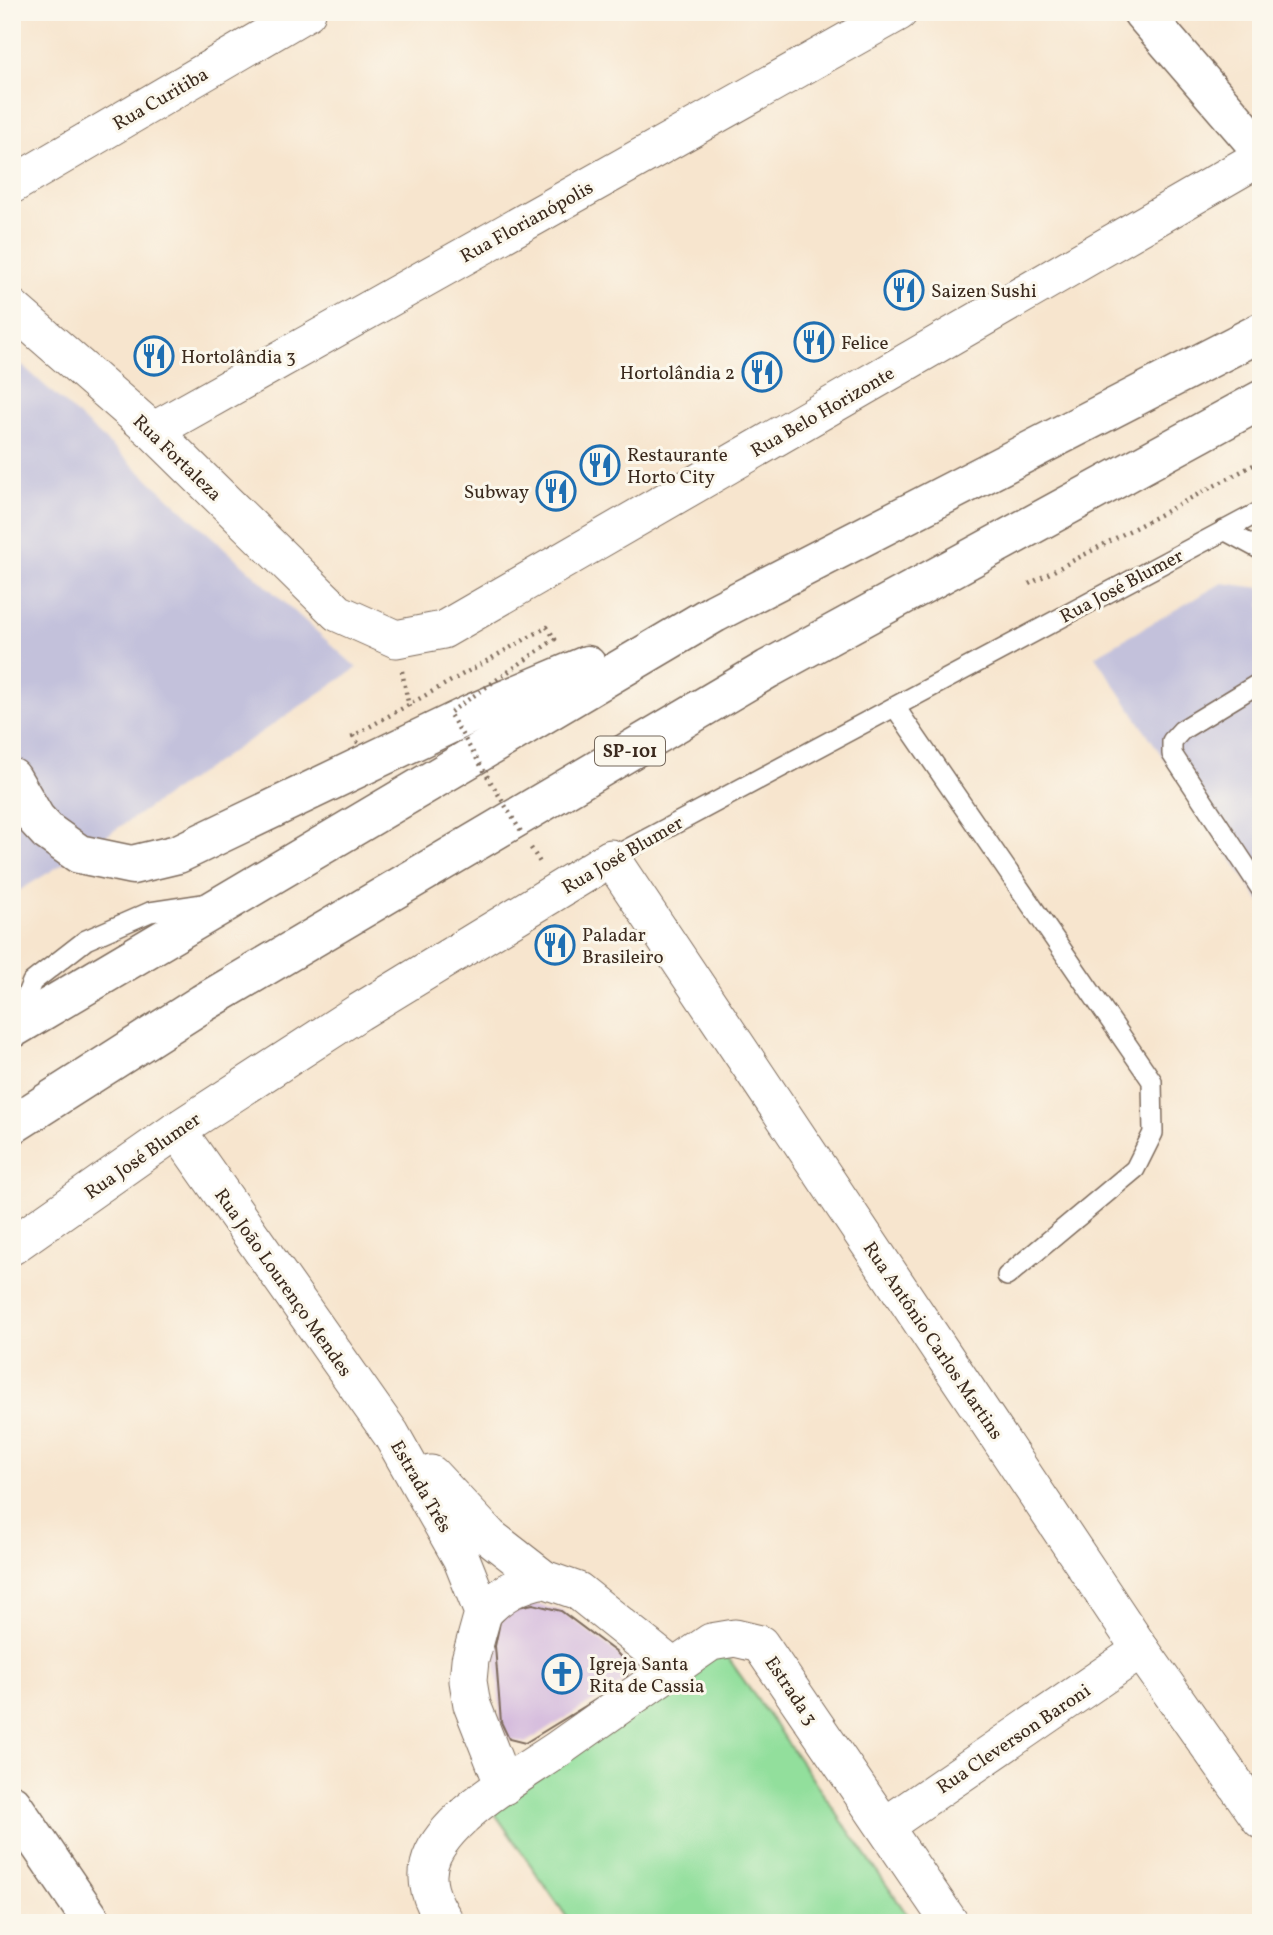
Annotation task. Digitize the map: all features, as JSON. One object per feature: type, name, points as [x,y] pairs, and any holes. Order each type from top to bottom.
[{"type":"main road","points":[[1142,12],[1261,150]]},
{"type":"main road","points":[[12,1029],[715,613],[1261,332]]},
{"type":"main road","name":"SP-101","points":[[12,1125],[215,996],[768,669],[1261,400]]},
{"type":"main road","points":[[12,778],[36,819],[48,832],[79,855],[132,866],[178,854],[473,713],[715,613]]},
{"type":"main road","points":[[12,1804],[93,1923]]},
{"type":"street","name":"Rua Curitiba","points":[[12,185],[307,12]]},
{"type":"street","name":"Rua Florianópolis","points":[[153,430],[899,12]]},
{"type":"street","name":"Rua Belo Horizonte","points":[[338,613],[396,639],[443,630],[1261,157]]},
{"type":"street","name":"Rua Fortaleza","points":[[12,308],[153,430],[338,613]]},
{"type":"street","name":"Rua José Blumer","points":[[12,1246],[177,1130],[359,1012],[611,858]]},
{"type":"street","name":"Rua Antônio Carlos Martins","points":[[611,858],[1141,1650],[1261,1820]]},
{"type":"street","name":"Rua João Lourenço Mendes","points":[[177,1130],[391,1433]]},
{"type":"street","name":"Estrada Três","points":[[391,1433],[490,1537],[544,1579],[578,1591],[674,1668]]},
{"type":"street","name":"Estrada Três","points":[[391,1433],[446,1529],[483,1613]]},
{"type":"street","points":[[504,1786],[472,1705],[468,1681],[470,1660],[483,1613],[497,1597],[523,1583],[544,1579]]},
{"type":"street","name":"Estrada 3","points":[[446,1923],[432,1902],[427,1878],[432,1856],[445,1832],[504,1786],[711,1642],[735,1638],[760,1644],[950,1923]]},
{"type":"street","name":"Rua Cleverson Baroni","points":[[885,1826],[1141,1650]]},
{"type":"lane","name":"Rua José Blumer","points":[[611,858],[1261,511]]},
{"type":"lane","points":[[1224,530],[1261,550]]},
{"type":"lane","points":[[1259,882],[1172,754],[1172,741],[1182,730],[1261,682]]},
{"type":"lane","points":[[895,707],[1152,1081],[1153,1133],[1135,1169],[1007,1276]]},
{"type":"path","points":[[1029,584],[1261,461]]},
{"type":"path","points":[[358,743],[353,736],[547,626],[555,639],[449,713],[523,835]]},
{"type":"shaded area","points":[[12,356],[357,668],[79,854],[12,895]]},
{"type":"shaded area","points":[[1222,583],[1261,588],[1261,903],[1095,656]]},
{"type":"green space","points":[[720,1646],[913,1923],[571,1923],[489,1805]]},
{"type":"building","name":"Igreja Santa Rita de Cassia","points":[[533,1604],[561,1611],[617,1653],[629,1666],[626,1681],[525,1743],[509,1739],[501,1722],[495,1646],[500,1622],[513,1608]]},
{"type":"place","name":"Saizen Sushi","points":[[904,290]]},
{"type":"place","name":"Felice","points":[[814,342]]},
{"type":"place","name":"Hortolândia 3","points":[[154,356]]},
{"type":"place","name":"Hortolândia 2","points":[[762,372]]},
{"type":"place","name":"Restaurante Horto City","points":[[600,465]]},
{"type":"place","name":"Subway","points":[[556,491]]},
{"type":"place","name":"Paladar Brasileiro","points":[[555,945]]},
{"type":"place","name":"Igreja Santa Rita de Cassia","points":[[562,1674]]}]
